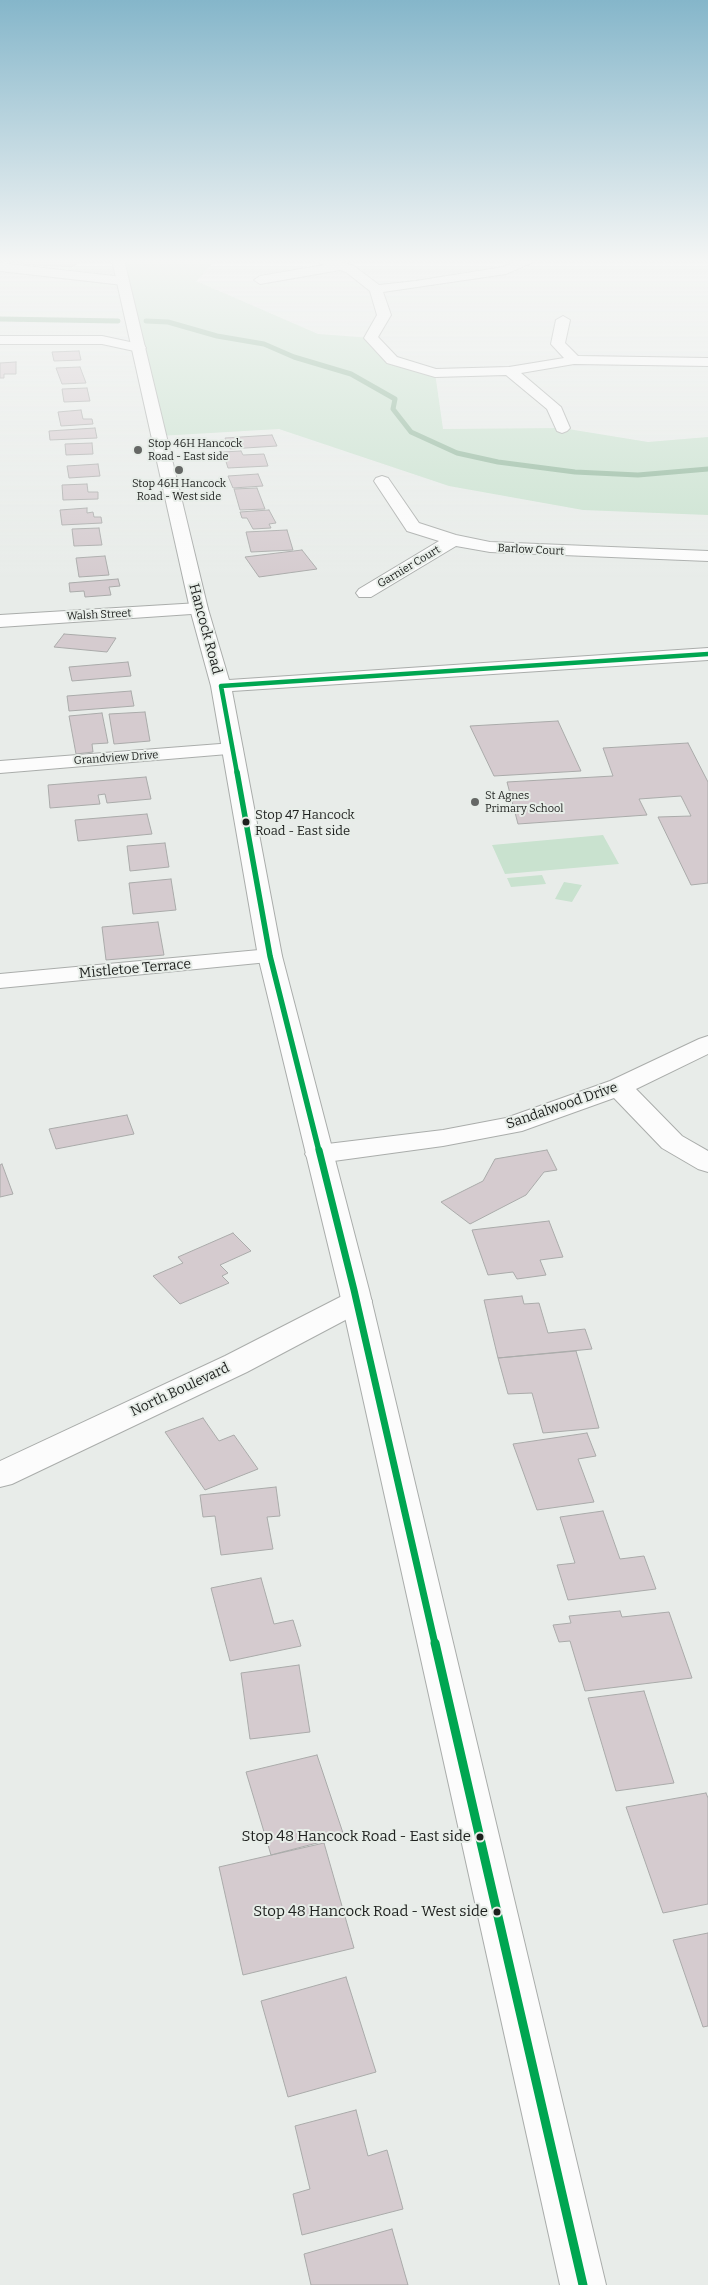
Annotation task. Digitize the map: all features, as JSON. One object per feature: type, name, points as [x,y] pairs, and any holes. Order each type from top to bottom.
[{"type":"street","name":"Hancock Road","points":[[143,367],[199,609],[221,686],[270,956],[357,1302],[582,2285]]},
{"type":"street","points":[[414,367],[435,373],[509,370],[531,367]]},
{"type":"street","points":[[509,370],[554,408],[562,428]]},
{"type":"street","name":"Barlow Court","points":[[382,481],[413,527],[453,540],[490,547],[708,556]]},
{"type":"street","name":"Garnier Court","points":[[365,593],[453,540]]},
{"type":"street","name":"Walsh Street","points":[[0,621],[199,609]]},
{"type":"street","points":[[221,686],[708,654]]},
{"type":"street","name":"Grandview Drive","points":[[0,767],[232,749]]},
{"type":"street","name":"Mistletoe Terrace","points":[[0,981],[270,956]]},
{"type":"street","name":"Sandalwood Drive","points":[[319,1154],[444,1138],[512,1125],[619,1087],[708,1044]]},
{"type":"street","points":[[619,1087],[672,1142],[708,1163]]},
{"type":"street","name":"North Boulevard","points":[[0,1475],[236,1364],[357,1302]]},
{"type":"green space","points":[[143,367],[414,367],[435,373],[443,429],[562,428],[648,442],[708,437],[708,515],[583,510],[449,486],[279,429],[159,436]]},
{"type":"green space","points":[[603,835],[619,864],[505,874],[492,845]]},
{"type":"green space","points":[[542,875],[546,884],[511,887],[507,878]]},
{"type":"green space","points":[[564,882],[582,885],[572,902],[555,899]]},
{"type":"building","points":[[0,367],[16,367],[16,374],[4,374],[4,378],[0,378]]},
{"type":"building","points":[[80,367],[86,383],[62,384],[56,368]]},
{"type":"building","points":[[87,388],[90,401],[64,402],[62,389]]},
{"type":"building","points":[[81,410],[83,419],[92,419],[93,424],[61,426],[58,412]]},
{"type":"building","points":[[95,428],[97,438],[50,440],[49,431]]},
{"type":"building","points":[[272,435],[277,446],[230,449],[225,438]]},
{"type":"building","points":[[92,443],[93,454],[66,455],[65,444]]},
{"type":"building","points":[[241,451],[243,455],[264,454],[268,466],[228,468],[223,452]]},
{"type":"building","points":[[98,464],[100,476],[69,478],[67,466]]},
{"type":"building","points":[[258,474],[263,486],[233,488],[228,476]]},
{"type":"building","points":[[87,484],[88,492],[98,492],[98,499],[63,500],[62,485]]},
{"type":"building","points":[[257,488],[265,509],[240,510],[234,489]]},
{"type":"building","points":[[87,508],[87,513],[93,512],[94,517],[101,517],[102,523],[62,525],[60,510]]},
{"type":"building","points":[[269,510],[276,523],[269,524],[271,528],[253,529],[247,518],[242,518],[240,512]]},
{"type":"building","points":[[99,528],[102,545],[74,546],[72,529]]},
{"type":"building","points":[[287,530],[293,550],[251,552],[246,532]]},
{"type":"building","points":[[302,550],[317,569],[259,577],[245,557]]},
{"type":"building","points":[[105,556],[109,575],[79,577],[76,558]]},
{"type":"building","points":[[118,579],[120,586],[109,587],[111,595],[85,597],[84,591],[70,592],[69,583]]},
{"type":"building","points":[[64,634],[116,638],[107,652],[54,647]]},
{"type":"building","points":[[128,662],[131,676],[72,681],[69,667]]},
{"type":"building","points":[[131,691],[134,706],[69,711],[67,696]]},
{"type":"building","points":[[145,712],[150,741],[114,744],[109,714]]},
{"type":"building","points":[[102,713],[108,743],[92,744],[93,752],[76,754],[69,716]]},
{"type":"building","points":[[558,721],[581,771],[494,776],[470,726]]},
{"type":"building","points":[[688,743],[708,782],[708,883],[691,885],[658,817],[691,816],[681,796],[639,799],[647,815],[518,824],[507,782],[613,776],[603,748]]},
{"type":"building","points":[[146,777],[151,799],[107,803],[105,794],[98,795],[100,804],[50,808],[48,785]]},
{"type":"building","points":[[147,814],[152,834],[78,841],[75,820]]},
{"type":"building","points":[[165,843],[169,867],[130,871],[127,846]]},
{"type":"building","points":[[171,879],[176,910],[133,914],[129,883]]},
{"type":"building","points":[[158,922],[164,955],[106,960],[102,927]]},
{"type":"building","points":[[127,1115],[134,1134],[56,1149],[49,1129]]},
{"type":"building","points":[[547,1150],[557,1170],[544,1172],[526,1195],[470,1224],[441,1202],[483,1181],[495,1159]]},
{"type":"building","points":[[2,1164],[13,1194],[0,1197],[0,1165]]},
{"type":"building","points":[[549,1221],[563,1257],[540,1260],[546,1275],[517,1279],[513,1272],[488,1275],[472,1230]]},
{"type":"building","points":[[233,1233],[251,1251],[220,1265],[228,1273],[222,1276],[229,1283],[180,1304],[153,1276],[183,1263],[178,1257]]},
{"type":"building","points":[[522,1296],[524,1304],[539,1303],[548,1333],[585,1329],[592,1349],[498,1358],[484,1300]]},
{"type":"building","points":[[576,1351],[599,1428],[543,1433],[532,1393],[508,1394],[498,1358]]},
{"type":"building","points":[[203,1418],[219,1441],[234,1435],[258,1469],[205,1490],[165,1432]]},
{"type":"building","points":[[587,1433],[596,1456],[578,1459],[594,1502],[537,1510],[513,1444]]},
{"type":"building","points":[[276,1487],[280,1516],[267,1517],[273,1549],[221,1555],[215,1516],[203,1517],[200,1495]]},
{"type":"building","points":[[603,1511],[620,1559],[644,1556],[656,1589],[568,1600],[557,1565],[575,1563],[560,1517]]},
{"type":"building","points":[[261,1578],[274,1624],[293,1620],[301,1646],[230,1661],[211,1588]]},
{"type":"building","points":[[620,1611],[622,1617],[669,1612],[692,1678],[585,1691],[570,1641],[559,1642],[553,1625],[571,1623],[569,1616]]},
{"type":"building","points":[[299,1665],[310,1732],[250,1739],[241,1673]]},
{"type":"building","points":[[644,1691],[674,1783],[616,1791],[588,1698]]},
{"type":"building","points":[[317,1755],[344,1836],[271,1855],[246,1772]]},
{"type":"building","points":[[706,1793],[708,1798],[708,1904],[663,1913],[626,1807]]},
{"type":"building","points":[[324,1843],[354,1948],[243,1975],[219,1867]]},
{"type":"building","points":[[708,1933],[708,2026],[703,2027],[673,1940]]},
{"type":"building","points":[[346,1977],[376,2072],[288,2097],[261,2001]]},
{"type":"building","points":[[356,2110],[368,2156],[387,2150],[403,2209],[302,2235],[293,2194],[310,2189],[295,2126]]},
{"type":"building","points":[[392,2229],[408,2285],[311,2285],[304,2254]]},
{"type":"waterway","points":[[326,367],[351,374],[395,399],[393,409],[411,432],[457,453],[498,462],[575,472],[638,475],[708,469]]},
{"type":"transit line","points":[[583,2285],[354,1290],[270,956],[221,686],[708,654]]},
{"type":"place","name":"Stop 46H Hancock Road - East side","points":[[138,450]]},
{"type":"place","name":"Stop 46H Hancock Road - West side","points":[[179,470]]},
{"type":"place","name":"St Agnes Primary School","points":[[475,802]]},
{"type":"place","name":"Stop 47 Hancock Road - East side","points":[[246,822]]},
{"type":"place","name":"Stop 48 Hancock Road - East side","points":[[480,1837]]},
{"type":"place","name":"Stop 48 Hancock Road - West side","points":[[497,1912]]}]
